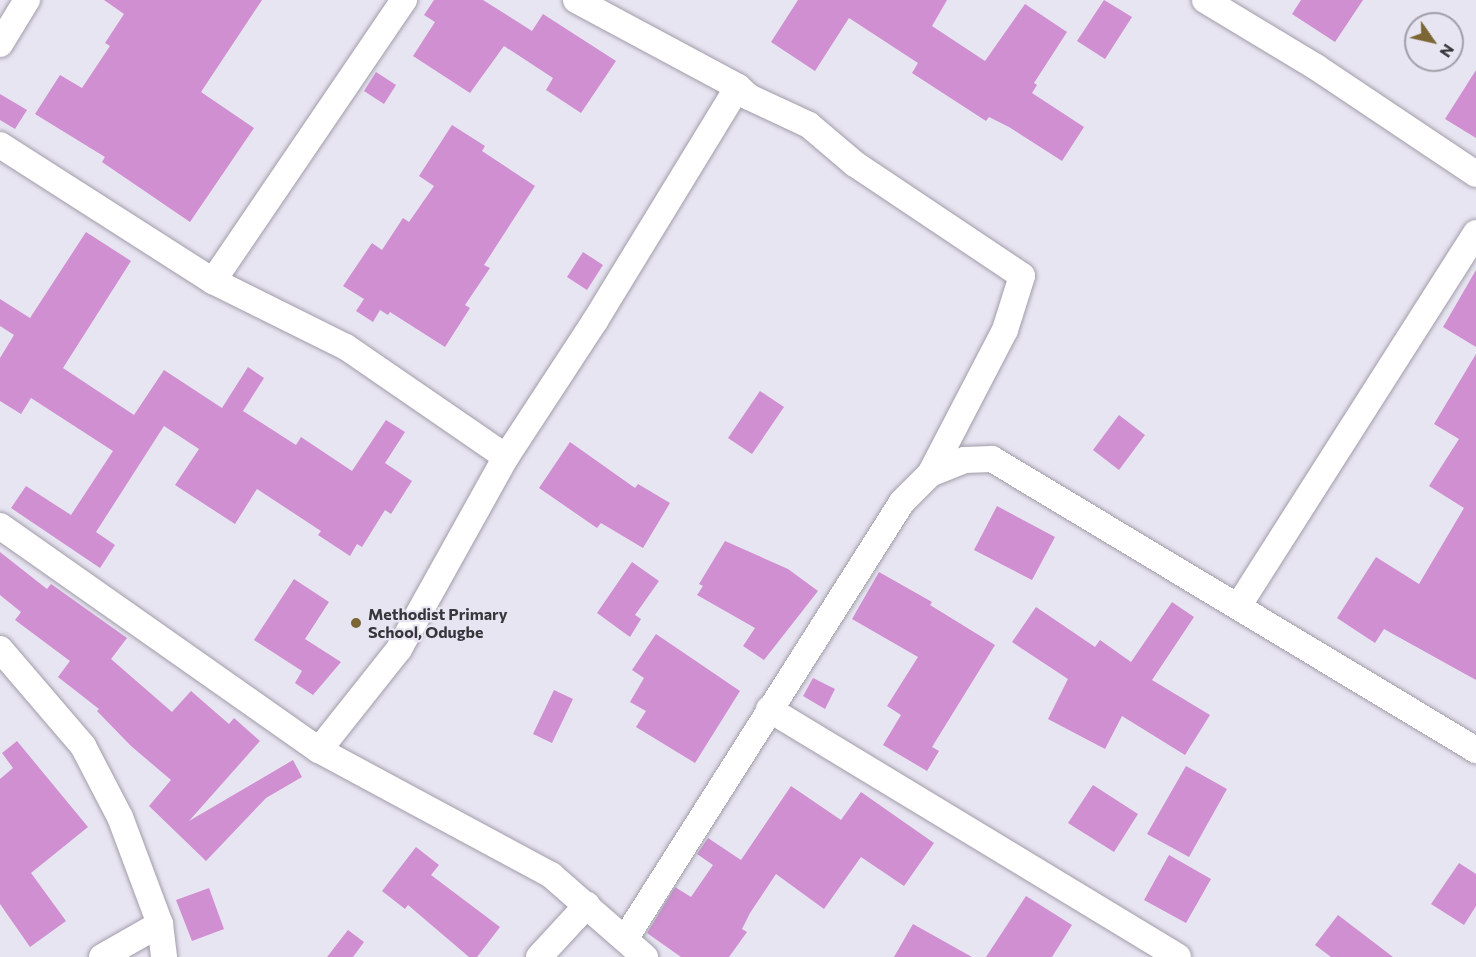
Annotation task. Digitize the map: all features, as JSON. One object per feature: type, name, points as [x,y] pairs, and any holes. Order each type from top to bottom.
[{"type":"street","points":[[0,44],[27,0]]},
{"type":"street","points":[[213,281],[404,0]]},
{"type":"street","points":[[576,0],[738,87],[749,97],[809,125],[855,164],[1022,276],[1005,330],[930,474],[902,502],[625,939]]},
{"type":"street","points":[[1205,0],[1316,67],[1476,174]]},
{"type":"street","points":[[319,750],[399,649],[506,457],[595,321],[738,87]]},
{"type":"street","points":[[0,145],[213,281],[346,347],[506,457]]},
{"type":"street","points":[[1239,605],[1476,233]]},
{"type":"street","points":[[930,474],[964,460],[993,459],[1239,605],[1476,750]]},
{"type":"street","points":[[0,526],[319,750],[551,875],[645,957]]},
{"type":"street","points":[[0,649],[83,746],[120,817],[160,924],[164,957]]},
{"type":"street","points":[[769,709],[1178,957]]},
{"type":"street","points":[[539,957],[587,905]]},
{"type":"street","points":[[102,957],[160,924]]},
{"type":"building","points":[[104,0],[262,0],[201,92],[254,128],[190,222],[102,162],[105,157],[35,114],[60,75],[82,88],[110,46],[105,43],[124,14]]},
{"type":"building","points":[[434,0],[483,0],[532,31],[543,14],[616,61],[581,113],[546,90],[553,78],[504,46],[470,93],[413,56],[435,22],[424,15]]},
{"type":"building","points":[[798,0],[947,0],[932,26],[985,61],[1025,4],[1067,32],[1034,83],[1037,85],[1032,93],[1084,127],[1062,161],[1009,127],[989,117],[986,121],[912,73],[918,63],[849,18],[815,71],[771,42]]},
{"type":"building","points":[[1104,0],[1132,17],[1105,59],[1077,41]]},
{"type":"building","points":[[1301,0],[1363,0],[1335,42],[1292,14]]},
{"type":"building","points":[[1476,70],[1476,138],[1445,119]]},
{"type":"building","points":[[376,72],[396,85],[384,104],[364,91]]},
{"type":"building","points":[[0,94],[27,110],[15,129],[0,120]]},
{"type":"building","points":[[452,125],[485,146],[482,151],[535,186],[484,265],[490,268],[465,305],[470,308],[445,347],[390,312],[388,315],[380,310],[373,322],[356,311],[364,299],[343,286],[372,243],[382,250],[403,218],[409,222],[434,186],[419,176]]},
{"type":"building","points":[[86,232],[131,261],[63,368],[134,415],[164,370],[222,408],[248,367],[264,378],[243,411],[296,445],[301,437],[352,471],[386,420],[405,432],[385,463],[412,481],[391,514],[385,510],[362,547],[357,544],[350,556],[318,535],[321,531],[257,489],[235,524],[175,485],[199,449],[164,426],[96,532],[115,545],[100,568],[11,508],[26,486],[71,515],[113,451],[31,398],[21,414],[0,401],[0,358],[14,335],[0,326],[0,299],[30,318]]},
{"type":"building","points":[[583,252],[603,265],[587,290],[567,277]]},
{"type":"building","points":[[1476,270],[1476,347],[1443,327]]},
{"type":"building","points":[[1476,354],[1476,680],[1384,629],[1375,643],[1337,618],[1376,557],[1419,584],[1464,508],[1429,486],[1459,439],[1434,424]]},
{"type":"building","points":[[760,391],[784,407],[752,454],[728,438]]},
{"type":"building","points":[[1119,415],[1145,435],[1119,470],[1093,450]]},
{"type":"building","points":[[570,442],[635,488],[638,484],[670,503],[643,548],[601,523],[597,528],[539,488]]},
{"type":"building","points":[[997,506],[1055,537],[1032,580],[974,550]]},
{"type":"building","points":[[725,541],[788,569],[818,591],[764,660],[743,646],[755,628],[697,595],[703,586],[699,584]]},
{"type":"building","points":[[0,552],[47,589],[51,584],[127,638],[111,659],[172,712],[191,691],[229,724],[234,718],[260,741],[189,821],[293,760],[302,777],[266,798],[206,861],[149,806],[171,780],[131,746],[97,711],[99,709],[58,677],[70,661],[15,620],[21,612],[0,595]]},
{"type":"building","points":[[632,562],[659,581],[635,615],[641,619],[630,637],[597,613]]},
{"type":"building","points":[[879,572],[932,602],[930,605],[995,645],[932,747],[939,751],[927,771],[883,745],[901,715],[887,706],[918,657],[852,619]]},
{"type":"building","points":[[294,579],[329,602],[305,639],[341,662],[313,695],[295,683],[302,671],[254,640]]},
{"type":"building","points":[[1172,602],[1194,617],[1152,680],[1210,715],[1185,755],[1122,716],[1105,749],[1048,719],[1068,679],[1012,642],[1036,607],[1095,647],[1100,640],[1131,662]]},
{"type":"building","points":[[656,634],[740,691],[695,763],[636,727],[646,711],[630,702],[644,678],[632,670]]},
{"type":"building","points":[[813,678],[835,689],[825,709],[803,696]]},
{"type":"building","points":[[554,690],[573,699],[552,743],[533,734]]},
{"type":"building","points":[[17,741],[88,827],[31,873],[66,921],[30,947],[0,904],[0,779],[13,768],[2,753]]},
{"type":"building","points":[[1186,766],[1227,789],[1189,857],[1147,834]]},
{"type":"building","points":[[1093,785],[1138,814],[1114,852],[1068,823]]},
{"type":"building","points":[[791,786],[841,820],[861,792],[934,843],[904,886],[861,857],[824,909],[776,874],[750,913],[742,929],[747,932],[729,957],[681,957],[647,933],[675,887],[691,897],[713,865],[697,854],[708,838],[741,860]]},
{"type":"building","points":[[416,847],[439,865],[431,875],[500,927],[477,957],[469,957],[408,905],[405,909],[382,891]]},
{"type":"building","points":[[1169,855],[1211,879],[1186,923],[1144,900]]},
{"type":"building","points":[[1459,863],[1476,874],[1476,906],[1464,925],[1431,904]]},
{"type":"building","points":[[209,888],[224,929],[192,941],[176,900]]},
{"type":"building","points":[[1026,896],[1072,925],[1052,957],[986,957]]},
{"type":"building","points":[[1338,915],[1393,957],[1331,957],[1315,945]]},
{"type":"building","points":[[913,924],[972,957],[894,957]]},
{"type":"building","points":[[348,930],[364,942],[353,957],[327,957]]},
{"type":"place","name":"Methodist Primary School, Odugbe","points":[[356,623]]}]
